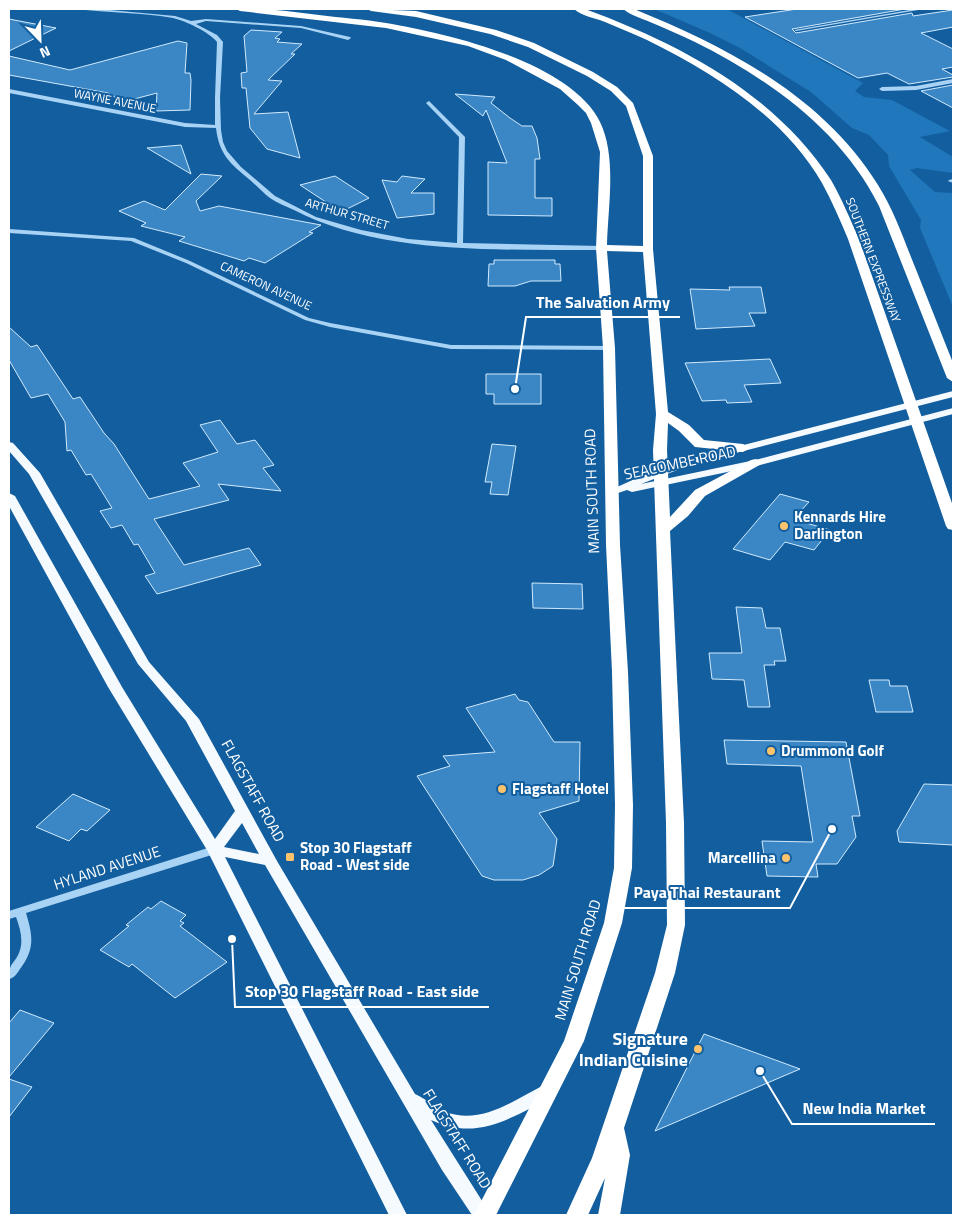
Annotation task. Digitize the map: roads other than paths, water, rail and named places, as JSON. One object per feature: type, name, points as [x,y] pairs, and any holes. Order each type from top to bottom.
[{"type":"highway","name":"MAIN SOUTH ROAD","points":[[240,9],[350,20],[430,33],[471,44],[509,58],[563,88],[590,112],[596,123],[605,152],[601,248],[609,348],[612,492],[624,805],[623,868],[613,923],[574,1041],[483,1215]]},
{"type":"highway","points":[[370,9],[416,14],[493,32],[531,45],[565,60],[614,89],[630,105],[648,156],[648,249],[662,414],[661,477],[675,823],[676,925],[665,973],[603,1158],[577,1215]]},
{"type":"highway","name":"SOUTHERN EXPRESSWAY","points":[[578,9],[655,41],[719,78],[751,100],[777,122],[816,165],[832,193],[853,240],[953,526]]},
{"type":"highway","name":"SOUTHERN EXPRESSWAY","points":[[627,9],[684,33],[756,71],[788,94],[836,138],[873,186],[890,218],[953,378]]},
{"type":"highway","points":[[601,248],[648,249]]},
{"type":"highway","points":[[662,414],[684,428],[700,444],[743,448]]},
{"type":"highway","points":[[664,529],[700,493],[756,463]]},
{"type":"highway","points":[[609,1215],[619,1155],[613,1126]]},
{"type":"main road","name":"SEACOMBE ROAD","points":[[612,492],[743,448],[953,394]]},
{"type":"main road","name":"SEACOMBE ROAD","points":[[661,477],[756,463],[953,411]]},
{"type":"main road","name":"FLAGSTAFF ROAD","points":[[9,445],[34,473],[144,664],[192,719],[270,861],[448,1166],[483,1215]]},
{"type":"main road","points":[[9,496],[116,687],[214,850],[398,1215]]},
{"type":"main road","points":[[214,850],[243,811]]},
{"type":"main road","points":[[214,850],[270,861]]},
{"type":"main road","points":[[410,1099],[446,1120],[473,1123],[494,1119],[548,1091]]},
{"type":"street","points":[[86,9],[175,17],[191,23],[206,20],[302,27],[348,38]]},
{"type":"street","points":[[796,30],[922,9]]},
{"type":"street","name":"ARTHUR STREET","points":[[191,23],[215,36],[220,42],[219,127],[223,150],[258,187],[299,212],[377,236],[460,244],[601,248]]},
{"type":"street","points":[[882,89],[916,88],[953,81]]},
{"type":"street","name":"WAYNE AVENUE","points":[[9,91],[185,125],[219,127]]},
{"type":"street","points":[[429,103],[462,136],[460,244]]},
{"type":"street","name":"CAMERON AVENUE","points":[[9,231],[132,239],[188,262],[307,319],[330,324],[451,347],[609,348]]},
{"type":"street","name":"HYLAND AVENUE","points":[[9,915],[214,850]]},
{"type":"street","points":[[9,975],[26,951],[28,934],[20,912]]},
{"type":"place","name":"The Salvation Army","points":[[515,389]]},
{"type":"place","name":"Kennards Hire Darlington","points":[[784,526]]},
{"type":"place","name":"Drummond Golf","points":[[771,751]]},
{"type":"place","name":"Flagstaff Hotel","points":[[502,789]]},
{"type":"place","name":"Paya Thai Restaurant","points":[[832,829]]},
{"type":"place","name":"Stop 30 Flagstaff Road - West side","points":[[290,857]]},
{"type":"place","name":"Marcellina","points":[[786,858]]},
{"type":"place","name":"Stop 30 Flagstaff Road - East side","points":[[232,939]]},
{"type":"place","name":"Signature Indian Cuisine","points":[[698,1049]]},
{"type":"place","name":"New India Market","points":[[760,1071]]}]
